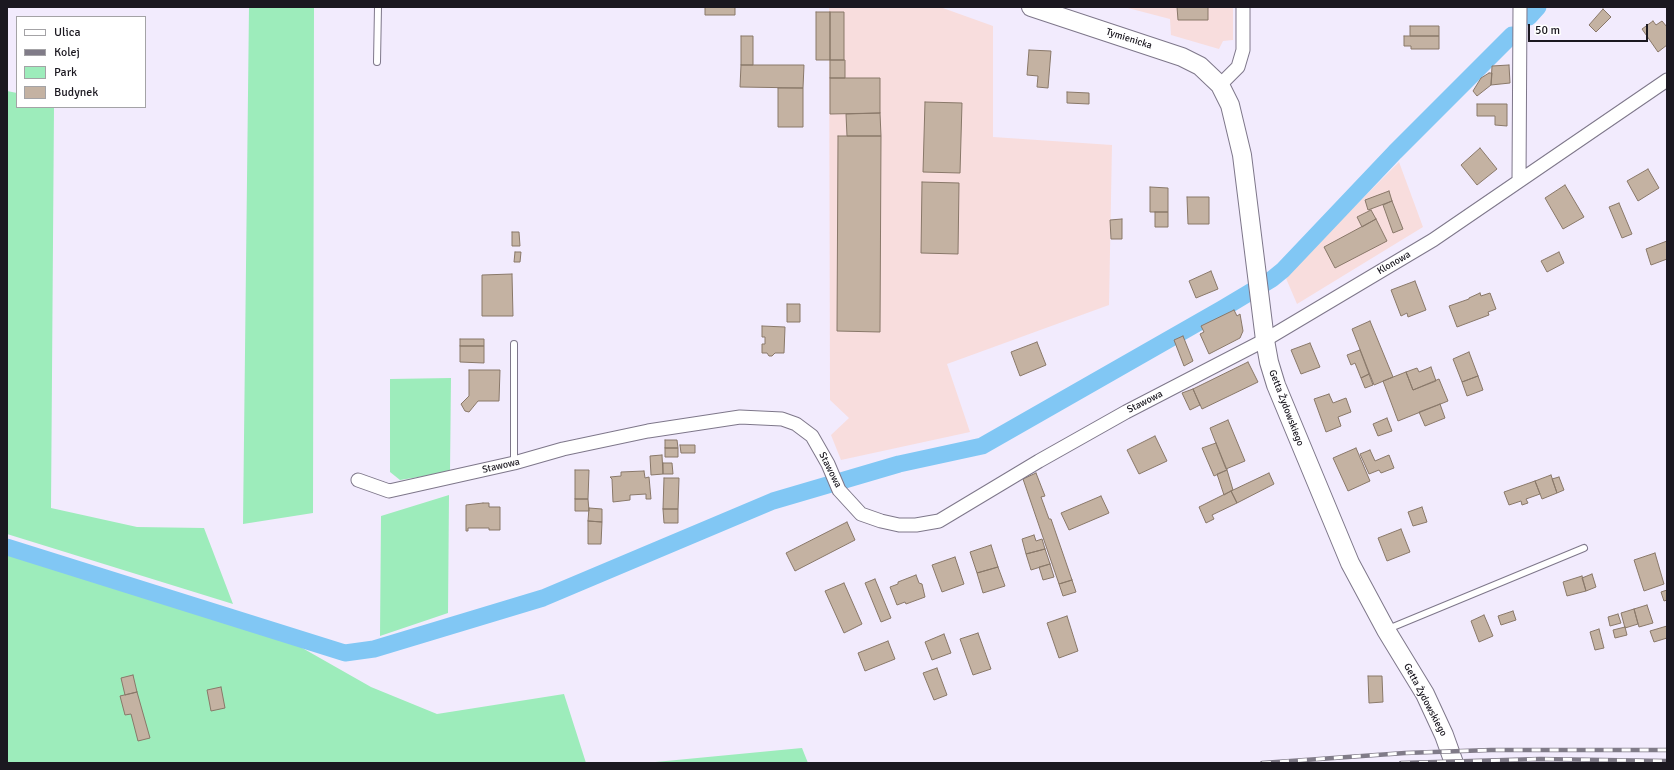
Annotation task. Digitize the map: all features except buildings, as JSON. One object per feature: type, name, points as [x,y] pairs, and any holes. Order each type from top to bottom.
[{"type":"street","name":"Tymienicka","points":[[1031,7],[1182,57],[1200,66],[1220,85]]},
{"type":"street","points":[[1220,85],[1238,67],[1243,50],[1243,7]]},
{"type":"street","points":[[1519,181],[1520,7]]},
{"type":"street","name":"Klonowa","points":[[1265,340],[1433,240],[1667,80]]},
{"type":"street","name":"Getta Żydowskiego","points":[[1220,85],[1230,105],[1242,155],[1265,340],[1269,362],[1276,385],[1350,563],[1386,630],[1424,694],[1444,735],[1454,763]]},
{"type":"street","name":"Stawowa","points":[[358,480],[389,491],[514,463],[563,449],[648,430],[740,417],[782,419],[796,424],[812,436],[828,464],[839,490],[861,514],[899,525],[916,525],[939,521],[1039,461],[1126,412],[1265,340]]},
{"type":"lane","points":[[377,62],[378,7]]},
{"type":"lane","points":[[514,344],[514,463]]},
{"type":"lane","points":[[1386,630],[1584,548]]},
{"type":"shaded area","points":[[829,7],[940,7],[993,26],[993,137],[1112,145],[1109,305],[947,364],[970,432],[841,460],[831,435],[849,418],[830,400]]},
{"type":"shaded area","points":[[1124,7],[1233,7],[1233,40],[1223,41],[1219,49],[1171,35],[1170,19]]},
{"type":"shaded area","points":[[1399,162],[1423,227],[1297,304],[1285,276]]},
{"type":"green space","points":[[249,7],[314,7],[313,513],[243,524]]},
{"type":"green space","points":[[7,91],[16,93],[16,108],[54,108],[51,508],[137,527],[204,528],[233,604],[7,534]]},
{"type":"green space","points":[[451,378],[450,472],[400,480],[390,472],[390,379]]},
{"type":"green space","points":[[449,495],[448,613],[380,636],[381,516]]},
{"type":"green space","points":[[7,552],[269,633],[297,645],[371,687],[437,714],[564,694],[586,763],[7,763]]},
{"type":"green space","points":[[802,748],[808,763],[645,763]]},
{"type":"waterway","points":[[1529,17],[1538,7]]},
{"type":"waterway","points":[[7,547],[345,653],[374,649],[543,598],[773,501],[899,464],[982,446],[1222,309],[1272,279],[1283,270],[1395,152],[1512,35]]},
{"type":"railway","points":[[1262,763],[1405,753],[1491,750],[1667,750]]},
{"type":"railway","points":[[1401,763],[1540,759],[1667,761]]}]
